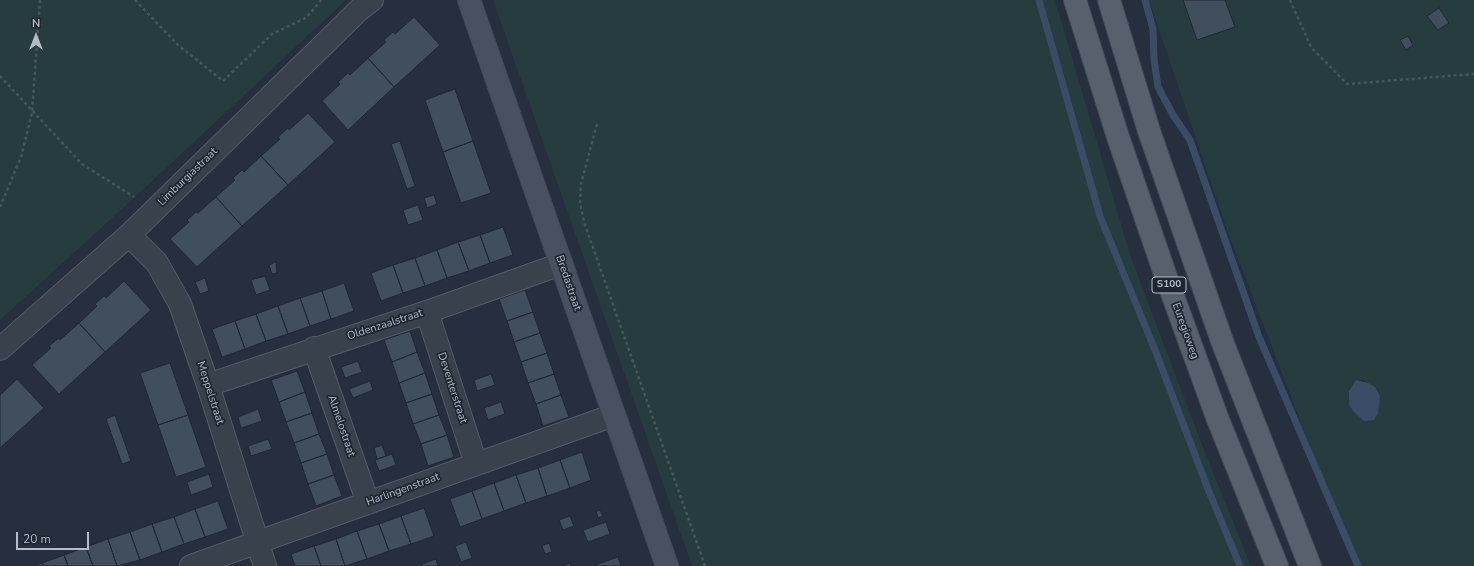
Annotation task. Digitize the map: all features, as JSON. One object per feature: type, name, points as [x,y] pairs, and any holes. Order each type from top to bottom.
[{"type":"main road","name":"Euregioweg","points":[[1075,0],[1118,137],[1165,274],[1215,410],[1277,566]]},
{"type":"main road","name":"S100","points":[[1109,0],[1149,131],[1222,341],[1310,566]]},
{"type":"street","name":"Limburgiastraat","points":[[0,349],[129,234],[359,10],[372,0]]},
{"type":"street","name":"Bredastraat","points":[[469,0],[667,566]]},
{"type":"street","name":"Meppelstraat","points":[[129,234],[157,263],[180,304],[208,385],[265,566]]},
{"type":"street","name":"Oldenzaalstraat","points":[[208,385],[314,348],[427,312],[561,264]]},
{"type":"street","name":"Deventerstraat","points":[[427,312],[476,464]]},
{"type":"street","name":"Almelostraat","points":[[314,348],[368,503]]},
{"type":"street","name":"Harlingenstraat","points":[[191,566],[257,544],[614,415]]},
{"type":"path","points":[[0,207],[21,157],[32,113],[40,0]]},
{"type":"path","points":[[136,0],[178,46],[223,81],[272,34],[306,18],[321,0]]},
{"type":"path","points":[[1290,0],[1311,48],[1347,84],[1474,74]]},
{"type":"path","points":[[0,76],[32,113],[82,164],[130,193],[150,214]]},
{"type":"path","points":[[597,124],[581,184],[580,202],[584,222],[705,566]]},
{"type":"green space","points":[[0,0],[346,0],[133,199],[0,320]]},
{"type":"green space","points":[[493,0],[1055,0],[1131,258],[1206,455],[1251,566],[692,566]]},
{"type":"green space","points":[[1149,0],[1474,0],[1474,566],[1356,566],[1227,230]],"holes":[[[1363,380],[1375,387],[1358,416],[1349,404],[1349,391],[1356,381]]]},
{"type":"water","points":[[1356,380],[1368,383],[1375,387],[1378,392],[1380,397],[1378,413],[1374,420],[1364,421],[1353,411],[1349,404],[1349,391]]},
{"type":"building","points":[[1183,0],[1225,0],[1235,27],[1197,40]]},
{"type":"building","points":[[1439,8],[1449,23],[1438,30],[1427,16]]},
{"type":"building","points":[[414,17],[440,45],[394,87],[368,58],[386,42],[384,40],[393,32],[395,34]]},
{"type":"building","points":[[1408,36],[1413,45],[1406,50],[1400,40]]},
{"type":"building","points":[[368,58],[394,87],[348,130],[322,101],[340,84],[338,82],[348,73],[350,75]]},
{"type":"building","points":[[455,89],[473,141],[443,152],[425,100]]},
{"type":"building","points":[[308,113],[335,142],[288,185],[261,156],[280,139],[278,137],[288,128],[289,130]]},
{"type":"building","points":[[400,141],[415,186],[407,189],[391,144]]},
{"type":"building","points":[[473,141],[491,193],[461,203],[443,152]]},
{"type":"building","points":[[261,156],[288,185],[242,226],[216,197],[235,180],[233,178],[242,170],[244,172]]},
{"type":"building","points":[[434,195],[437,204],[427,208],[424,198]]},
{"type":"building","points":[[216,197],[242,226],[197,267],[170,239],[189,222],[187,220],[196,212],[198,213]]},
{"type":"building","points":[[418,205],[423,220],[408,225],[403,210]]},
{"type":"building","points":[[503,227],[513,255],[490,263],[480,235]]},
{"type":"building","points":[[480,235],[490,263],[469,271],[458,242]]},
{"type":"building","points":[[458,242],[469,271],[447,278],[437,250]]},
{"type":"building","points":[[437,250],[447,278],[425,286],[415,258]]},
{"type":"building","points":[[415,258],[425,286],[403,293],[393,265]]},
{"type":"building","points":[[276,262],[277,273],[272,274],[269,265]]},
{"type":"building","points":[[393,265],[403,293],[381,301],[371,273]]},
{"type":"building","points":[[265,276],[270,290],[256,295],[251,280]]},
{"type":"building","points":[[205,278],[209,291],[200,294],[195,282]]},
{"type":"building","points":[[124,281],[151,310],[105,352],[79,323],[97,306],[95,304],[104,296],[106,298]]},
{"type":"building","points":[[344,283],[354,311],[331,319],[322,291]]},
{"type":"building","points":[[525,290],[533,312],[507,321],[499,299]]},
{"type":"building","points":[[322,291],[331,319],[310,326],[300,298]]},
{"type":"building","points":[[300,298],[310,326],[288,334],[278,306]]},
{"type":"building","points":[[278,306],[288,334],[266,341],[256,314]]},
{"type":"building","points":[[533,312],[540,333],[514,342],[507,321]]},
{"type":"building","points":[[256,314],[266,341],[245,349],[235,321]]},
{"type":"building","points":[[235,321],[245,349],[222,357],[212,329]]},
{"type":"building","points":[[79,323],[105,352],[59,394],[32,365],[51,348],[49,346],[59,338],[60,340]]},
{"type":"building","points":[[410,331],[417,352],[392,362],[384,340]]},
{"type":"building","points":[[540,333],[547,353],[521,362],[514,342]]},
{"type":"building","points":[[417,352],[425,373],[399,383],[392,362]]},
{"type":"building","points":[[547,353],[554,374],[528,383],[521,362]]},
{"type":"building","points":[[358,361],[362,372],[345,378],[341,367]]},
{"type":"building","points":[[170,363],[188,415],[158,425],[140,373]]},
{"type":"building","points":[[297,371],[305,392],[279,402],[271,380]]},
{"type":"building","points":[[425,373],[432,394],[406,403],[399,383]]},
{"type":"building","points":[[491,374],[495,385],[477,391],[474,380]]},
{"type":"building","points":[[554,374],[561,395],[536,404],[528,383]]},
{"type":"building","points":[[17,379],[44,408],[0,448],[0,395]]},
{"type":"building","points":[[370,381],[373,390],[353,398],[349,389]]},
{"type":"building","points":[[305,392],[312,413],[286,422],[279,402]]},
{"type":"building","points":[[432,394],[439,415],[413,424],[406,403]]},
{"type":"building","points":[[561,395],[569,417],[543,426],[536,404]]},
{"type":"building","points":[[501,402],[505,414],[488,420],[484,408]]},
{"type":"building","points":[[258,409],[262,421],[241,428],[238,417]]},
{"type":"building","points":[[312,413],[319,434],[294,443],[286,422]]},
{"type":"building","points":[[115,415],[131,461],[122,464],[106,419]]},
{"type":"building","points":[[188,415],[206,467],[176,477],[158,425]]},
{"type":"building","points":[[439,415],[447,435],[421,444],[413,424]]},
{"type":"building","points":[[319,434],[327,454],[301,463],[294,443]]},
{"type":"building","points":[[447,435],[454,457],[428,466],[421,444]]},
{"type":"building","points":[[268,439],[272,449],[251,456],[248,446]]},
{"type":"building","points":[[382,445],[386,456],[377,459],[374,448]]},
{"type":"building","points":[[582,452],[591,480],[570,488],[560,460]]},
{"type":"building","points":[[327,454],[334,475],[308,484],[301,463]]},
{"type":"building","points":[[392,454],[396,465],[379,471],[375,460]]},
{"type":"building","points":[[560,460],[570,488],[547,496],[538,468]]},
{"type":"building","points":[[538,468],[547,496],[526,503],[516,475]]},
{"type":"building","points":[[209,474],[213,487],[191,495],[187,482]]},
{"type":"building","points":[[334,475],[342,496],[316,506],[308,484]]},
{"type":"building","points":[[516,475],[526,503],[504,511],[494,483]]},
{"type":"building","points":[[494,483],[504,511],[482,519],[472,491]]},
{"type":"building","points":[[472,491],[482,519],[460,527],[450,499]]},
{"type":"building","points":[[218,501],[228,529],[205,537],[195,509]]},
{"type":"building","points":[[424,508],[434,536],[411,544],[401,516]]},
{"type":"building","points":[[195,509],[205,537],[184,544],[174,517]]},
{"type":"building","points":[[600,510],[603,516],[598,518],[596,511]]},
{"type":"building","points":[[401,516],[411,544],[389,551],[379,524]]},
{"type":"building","points":[[570,516],[574,526],[563,530],[559,520]]},
{"type":"building","points":[[174,517],[184,544],[162,552],[152,524]]},
{"type":"building","points":[[606,522],[610,534],[588,542],[583,530]]},
{"type":"building","points":[[152,524],[162,552],[140,560],[130,532]]},
{"type":"building","points":[[379,524],[389,551],[367,559],[357,531]]},
{"type":"building","points":[[357,531],[367,559],[345,566],[336,539]]},
{"type":"building","points":[[130,532],[140,560],[117,566],[108,539]]},
{"type":"building","points":[[108,539],[117,566],[93,566],[86,547]]},
{"type":"building","points":[[336,539],[345,566],[321,566],[314,546]]},
{"type":"building","points":[[466,542],[472,558],[461,562],[455,546]]},
{"type":"building","points":[[549,543],[552,552],[545,554],[542,546]]},
{"type":"building","points":[[314,546],[321,566],[295,566],[291,554]]},
{"type":"building","points":[[86,547],[93,566],[68,566],[64,555]]},
{"type":"building","points":[[64,555],[68,566],[44,566],[42,563]]},
{"type":"building","points":[[618,557],[621,566],[595,566],[595,565]]},
{"type":"building","points":[[436,559],[438,566],[422,566],[422,564]]},
{"type":"building","points":[[42,563],[44,566],[33,566]]},
{"type":"building","points":[[570,563],[571,566],[560,566]]},
{"type":"waterway","points":[[1039,0],[1100,216],[1155,350],[1208,489],[1240,566]]},
{"type":"waterway","points":[[1145,0],[1153,29],[1154,59],[1158,87],[1173,115],[1190,140],[1259,337],[1358,566]]}]
